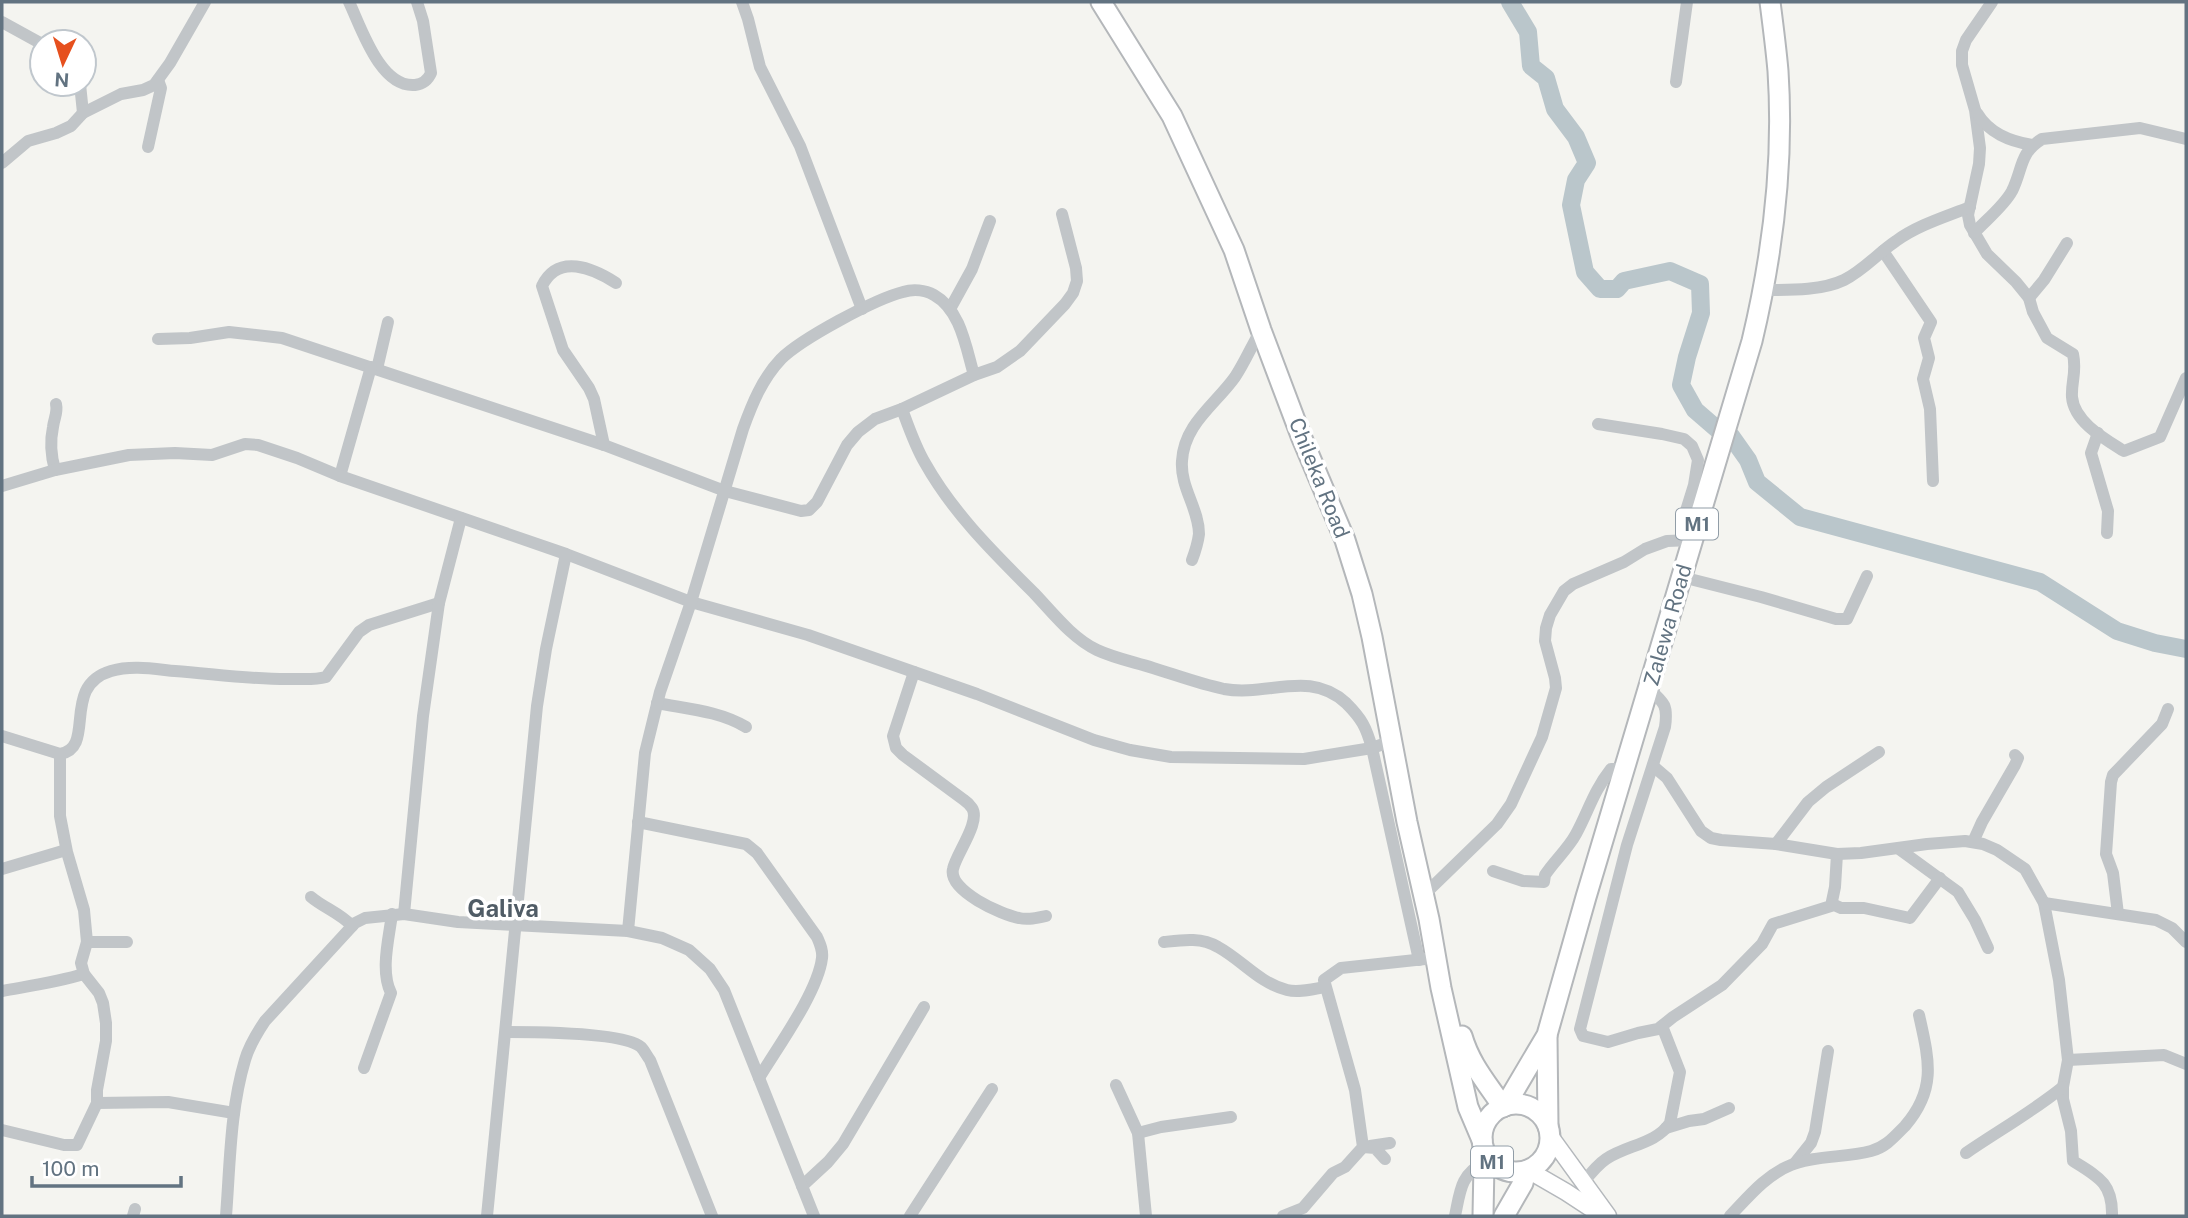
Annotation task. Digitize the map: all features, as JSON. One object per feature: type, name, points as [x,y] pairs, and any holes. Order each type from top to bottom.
[{"type":"highway","name":"Chileka Road","points":[[1101,2],[1172,116],[1234,250],[1261,330],[1352,562],[1372,637],[1407,822],[1429,919],[1426,959],[1441,988],[1468,1107],[1485,1153]]},
{"type":"highway","points":[[1113,2],[1183,121],[1242,248],[1288,376],[1352,535],[1382,638],[1445,971],[1465,1048],[1477,1072],[1504,1106],[1527,1106],[1540,1114],[1549,1131]]},
{"type":"highway","name":"Zalewa Road","points":[[1504,1106],[1547,1035],[1682,577],[1688,540],[1752,341],[1764,290],[1775,217],[1778,72],[1770,2]]},
{"type":"highway","name":"Zalewa Road","points":[[1547,1035],[1549,1131]]},
{"type":"highway","name":"M1","points":[[1483,1216],[1483,1132],[1490,1116],[1504,1106]]},
{"type":"highway","name":"M1","points":[[1485,1153],[1504,1170],[1527,1170],[1538,1165],[1545,1157],[1549,1147],[1549,1131]]},
{"type":"highway","name":"M1","points":[[1504,1216],[1523,1183],[1527,1170]]},
{"type":"main road","points":[[1549,1131],[1605,1216]]},
{"type":"main road","points":[[1527,1170],[1605,1216]]},
{"type":"street","points":[[2,163],[28,141],[71,126],[83,113],[121,94],[154,85],[205,2]]},
{"type":"street","points":[[349,2],[375,57],[389,76],[397,82],[418,85],[428,80],[431,73],[423,21],[417,2]]},
{"type":"street","points":[[742,2],[760,67],[800,146],[862,309]]},
{"type":"street","points":[[1676,82],[1687,2]]},
{"type":"street","points":[[1992,2],[1966,40],[1962,51],[1962,65],[1975,110],[1980,148],[1968,215],[1974,233],[1987,254],[2029,298],[2047,338],[2073,354],[2076,365],[2072,395],[2074,407],[2098,433],[2124,451],[2160,437],[2186,378]]},
{"type":"street","points":[[2,22],[28,36]]},
{"type":"street","points":[[148,147],[161,88],[158,80]]},
{"type":"street","points":[[81,98],[83,113]]},
{"type":"street","points":[[1975,110],[1983,124],[2006,139],[2032,145]]},
{"type":"street","points":[[1974,233],[2013,190],[2025,155],[2032,145],[2042,139],[2140,128],[2186,139]]},
{"type":"street","points":[[1764,290],[1835,283],[1862,269],[1896,240],[1927,223],[1970,207]]},
{"type":"street","points":[[158,339],[229,332],[282,338],[604,445],[725,491],[802,511],[809,510],[817,502],[847,445],[858,432],[875,419],[902,410],[1009,360],[1065,304],[1077,281],[1062,214]]},
{"type":"street","points":[[950,309],[972,269],[990,221]]},
{"type":"street","points":[[2029,298],[2044,280],[2067,243]]},
{"type":"street","points":[[1883,251],[1931,322],[1924,338],[1929,358],[1923,379],[1930,409],[1933,481]]},
{"type":"street","points":[[604,445],[594,399],[563,350],[542,286],[549,276],[570,265],[600,272],[616,283]]},
{"type":"street","points":[[628,931],[645,753],[657,703],[691,602],[743,429],[767,376],[782,358],[798,345],[885,297],[906,291],[922,291],[935,296],[950,309],[965,344],[974,375]]},
{"type":"street","points":[[340,476],[388,322]]},
{"type":"street","points":[[1192,560],[1199,534],[1181,474],[1183,451],[1193,427],[1233,380],[1261,330]]},
{"type":"street","points":[[55,470],[51,456],[56,404]]},
{"type":"street","points":[[902,410],[924,461],[977,535],[1063,624],[1095,649],[1225,689],[1248,691],[1313,685],[1337,695],[1364,723],[1426,959],[1341,968],[1324,980],[1355,1090],[1366,1147]]},
{"type":"street","points":[[1430,889],[1497,824],[1511,804],[1542,737],[1556,688],[1545,641],[1550,615],[1564,591],[1573,584],[1645,550],[1667,541],[1688,540],[1685,514],[1698,460],[1692,446],[1684,439],[1598,424]]},
{"type":"street","points":[[2098,433],[2091,453],[2108,511],[2107,533]]},
{"type":"street","points":[[2,486],[55,470],[129,455],[212,455],[245,444],[258,445],[566,554],[691,602],[808,635],[914,671],[1094,740],[1157,754],[1194,758],[1304,759],[1372,748],[1392,741]]},
{"type":"street","points":[[364,1068],[391,993],[386,984],[386,972],[398,914],[439,603],[461,518]]},
{"type":"street","points":[[487,1216],[537,706],[566,554]]},
{"type":"street","points":[[1682,577],[1836,619],[1847,619],[1867,576]]},
{"type":"street","points":[[2,737],[60,754],[67,753],[77,743],[84,696],[93,682],[104,674],[128,668],[276,680],[320,679],[330,674],[359,632],[369,625],[439,603]]},
{"type":"street","points":[[914,671],[893,736],[894,742],[903,755],[972,808],[974,820],[953,869],[956,880],[972,898],[997,911],[1027,920],[1046,916]]},
{"type":"street","points":[[1649,690],[1664,703],[1667,713],[1665,727],[1628,845],[1580,1034],[1586,1038],[1608,1042],[1654,1031],[1722,985],[1762,944],[1773,924],[1827,908],[1832,904],[1836,854]]},
{"type":"street","points":[[657,703],[722,716],[746,727]]},
{"type":"street","points":[[2118,914],[2113,873],[2106,855],[2111,782],[2113,775],[2162,724],[2168,709]]},
{"type":"street","points":[[1776,844],[1808,802],[1826,786],[1879,752]]},
{"type":"street","points":[[2,1130],[64,1145],[77,1145],[97,1103],[106,1023],[99,993],[84,974],[81,962],[87,942],[84,910],[66,850],[59,796],[60,754]]},
{"type":"street","points":[[1973,842],[2015,765],[2018,758],[2015,754]]},
{"type":"street","points":[[1653,766],[1667,778],[1701,831],[1712,838],[1776,844],[1836,854],[1899,849],[1950,841],[1973,842],[1997,850],[2025,869],[2043,903],[2059,980],[2068,1060],[2063,1087],[2073,1161],[2109,1189],[2112,1216]]},
{"type":"street","points":[[1493,871],[1523,881],[1544,882],[1549,868],[1576,834],[1601,782],[1611,769],[1625,769]]},
{"type":"street","points":[[638,822],[746,844],[757,853],[817,937],[822,956],[810,991],[794,1023],[759,1078]]},
{"type":"street","points":[[1899,849],[1958,892],[1988,948]]},
{"type":"street","points":[[2,869],[66,850]]},
{"type":"street","points":[[1832,904],[1841,908],[1864,908],[1910,918],[1940,878]]},
{"type":"street","points":[[311,897],[338,913],[352,926]]},
{"type":"street","points":[[2043,903],[2165,924],[2186,942]]},
{"type":"street","points":[[226,1216],[234,1113],[245,1058],[265,1021],[352,926],[365,918],[398,914],[458,922],[628,931],[662,938],[689,950],[710,969],[724,990],[814,1216]]},
{"type":"street","points":[[1164,942],[1188,939],[1216,946],[1259,978],[1286,990],[1325,987]]},
{"type":"street","points":[[87,942],[127,942]]},
{"type":"street","points":[[2,992],[84,974]]},
{"type":"street","points":[[802,1186],[843,1144],[924,1007]]},
{"type":"street","points":[[1730,1216],[1777,1171],[1795,1163],[1872,1150],[1890,1142],[1918,1111],[1926,1092],[1927,1049],[1919,1015]]},
{"type":"street","points":[[1662,1026],[1680,1072],[1671,1119],[1666,1128]]},
{"type":"street","points":[[506,1032],[554,1032],[625,1039],[640,1047],[650,1060],[712,1216]]},
{"type":"street","points":[[1795,1163],[1811,1143],[1815,1132],[1828,1051]]},
{"type":"street","points":[[2068,1060],[2164,1055],[2186,1063]]},
{"type":"street","points":[[1116,1085],[1138,1133],[1146,1216]]},
{"type":"street","points":[[1966,1153],[2063,1087]]},
{"type":"street","points":[[910,1216],[992,1089]]},
{"type":"street","points":[[97,1103],[167,1102],[234,1113]]},
{"type":"street","points":[[1583,1183],[1605,1159],[1652,1138],[1666,1128],[1704,1119],[1729,1108]]},
{"type":"street","points":[[1138,1133],[1231,1116]]},
{"type":"street","points":[[1283,1216],[1303,1208],[1333,1173],[1345,1167],[1366,1147],[1391,1143]]},
{"type":"street","points":[[1366,1147],[1375,1148],[1385,1159]]},
{"type":"street","points":[[1455,1216],[1466,1177],[1485,1153]]},
{"type":"waterway","points":[[1510,2],[1528,32],[1531,66],[1546,78],[1555,109],[1576,137],[1587,163],[1576,180],[1571,205],[1585,272],[1600,289],[1617,289],[1624,281],[1670,271],[1700,284],[1701,313],[1681,385],[1695,410],[1717,429]]},
{"type":"waterway","points":[[1731,436],[1748,460],[1757,482],[1800,517],[2040,582],[2117,631],[2186,649]]},
{"type":"district","name":"Galiva","points":[[503,909]]}]
